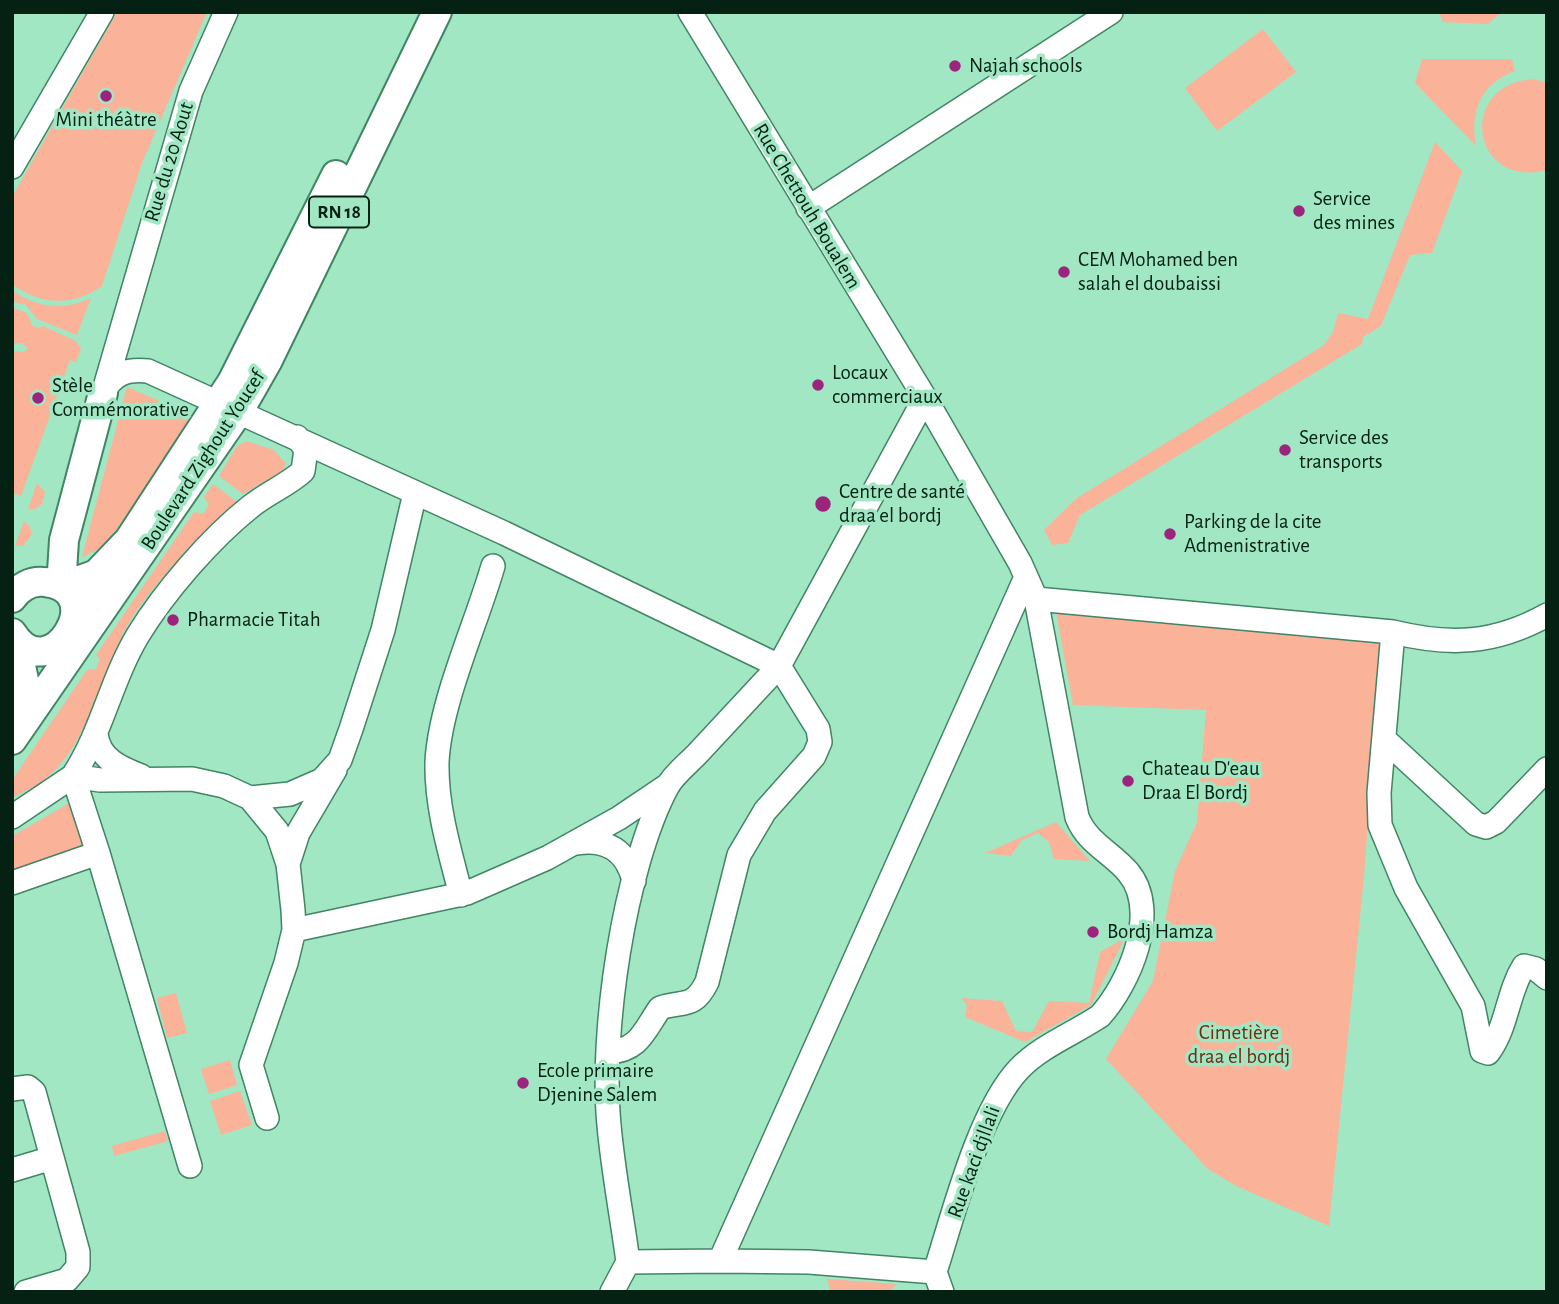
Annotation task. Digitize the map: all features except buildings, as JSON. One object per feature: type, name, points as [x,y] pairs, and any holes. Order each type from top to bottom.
[{"type":"main road","name":"Boulevard Zighout Youcef","points":[[12,740],[113,597],[230,398],[415,12]]},
{"type":"main road","name":"Boulevard Zighout Youcef","points":[[59,673],[82,594],[94,575],[129,540],[230,398],[268,360],[437,12]]},
{"type":"main road","points":[[94,575],[75,582],[62,572],[64,540],[103,393]]},
{"type":"main road","points":[[17,593],[45,566],[64,540]]},
{"type":"main road","points":[[14,635],[23,645],[43,650],[62,643],[72,628],[71,598],[63,589],[43,581],[17,593]]},
{"type":"main road","points":[[72,628],[89,622],[113,597]]},
{"type":"main road","points":[[12,706],[24,680],[14,635]]},
{"type":"street","points":[[12,167],[102,12]]},
{"type":"street","name":"Rue du 20 Aout","points":[[103,393],[191,91],[226,12]]},
{"type":"street","name":"Rue Chettouh Boualem","points":[[690,12],[925,398],[1026,577]]},
{"type":"street","points":[[808,208],[1111,12]]},
{"type":"street","points":[[125,316],[131,348],[148,371]]},
{"type":"street","points":[[103,393],[108,383],[120,373],[134,369],[148,371],[230,398],[297,437],[779,666],[818,729],[820,742],[814,756],[782,788],[739,855],[702,993],[692,1002],[660,1008],[635,1044],[625,1052],[608,1052]]},
{"type":"street","points":[[293,930],[461,895],[518,872],[573,843],[668,785],[779,666],[925,398]]},
{"type":"street","points":[[12,817],[73,776],[96,734],[138,635],[180,579],[240,516],[303,471],[307,460],[306,449],[297,437]]},
{"type":"street","points":[[295,479],[339,467],[371,472]]},
{"type":"street","points":[[288,864],[298,833],[320,800],[340,760],[383,630],[415,493]]},
{"type":"street","points":[[461,895],[439,794],[437,761],[457,676],[494,566]]},
{"type":"street","points":[[720,1261],[1026,577]]},
{"type":"street","name":"Rue kaci djllali","points":[[938,1282],[990,1111],[1005,1086],[1034,1055],[1100,1016],[1123,982],[1137,949],[1141,931],[1141,905],[1132,877],[1081,829],[1072,800],[1036,599],[1026,577]]},
{"type":"street","points":[[1036,599],[1393,632],[1428,640],[1461,641],[1507,634],[1547,615]]},
{"type":"street","points":[[1393,632],[1378,813],[1380,825],[1406,888],[1474,1006],[1482,1051],[1488,1053],[1500,1035],[1518,976],[1524,966],[1536,969],[1547,978]]},
{"type":"street","points":[[96,734],[97,745],[106,757],[117,766],[144,778]]},
{"type":"street","points":[[1384,738],[1476,824],[1486,827],[1496,822],[1547,769]]},
{"type":"street","points":[[73,776],[100,780],[144,778],[208,782],[250,798],[290,794],[308,787],[322,780],[340,760]]},
{"type":"street","points":[[73,776],[190,1166]]},
{"type":"street","points":[[612,1292],[628,1262],[608,1124],[610,1016],[634,881],[646,835],[668,785]]},
{"type":"street","points":[[250,798],[277,831],[288,864],[293,930],[286,963],[251,1065],[267,1118]]},
{"type":"street","points":[[573,843],[594,841],[611,846],[631,866],[634,881]]},
{"type":"street","points":[[12,883],[98,853]]},
{"type":"street","points":[[12,1089],[28,1087],[34,1092],[78,1252],[78,1268],[67,1280],[26,1292]]},
{"type":"street","points":[[12,1170],[52,1158]]},
{"type":"street","points":[[628,1262],[808,1262],[938,1282]]},
{"type":"green space","points":[[117,12],[207,12],[142,163],[102,286],[91,293],[69,300],[46,300],[12,284],[12,197]]},
{"type":"green space","points":[[1439,12],[1502,12],[1488,24],[1443,22]]},
{"type":"green space","points":[[1263,29],[1296,72],[1217,131],[1185,88]]},
{"type":"green space","points":[[1422,59],[1512,59],[1515,71],[1493,83],[1480,100],[1475,121],[1476,146],[1415,83]]},
{"type":"green space","points":[[1534,79],[1547,83],[1547,170],[1522,172],[1502,165],[1489,151],[1483,134],[1484,115],[1492,98],[1509,85]]},
{"type":"green space","points":[[1435,142],[1462,171],[1432,253],[1410,255],[1381,326],[1363,337],[1362,344],[1080,515],[1068,543],[1052,545],[1044,530],[1077,498],[1324,345],[1333,332],[1338,313],[1368,319]]},
{"type":"green space","points":[[12,290],[31,301],[50,306],[71,305],[91,298],[77,335],[37,319],[26,305],[12,301]]},
{"type":"green space","points":[[12,307],[27,313],[32,325],[38,328],[43,326],[76,341],[81,349],[76,362],[70,360],[21,496],[12,492],[12,351],[24,352],[28,348],[21,343],[12,344]]},
{"type":"green space","points":[[127,387],[194,416],[105,546],[82,557]]},
{"type":"green space","points":[[246,441],[274,450],[286,464],[282,471],[243,494],[219,476],[237,446]]},
{"type":"green space","points":[[37,483],[45,492],[42,504],[35,509],[28,509]]},
{"type":"green space","points":[[213,484],[237,502],[195,542],[139,607],[120,640],[94,705],[73,747],[41,782],[12,798],[12,780],[87,670],[96,669],[100,659],[96,655],[194,512],[203,514],[209,505],[204,497]]},
{"type":"green space","points":[[24,521],[32,534],[23,546],[15,546]]},
{"type":"green space","name":"Cimetière draa el bordj","points":[[1056,612],[1381,641],[1364,877],[1329,1226],[1238,1187],[1208,1169],[1106,1059],[1153,981],[1175,871],[1197,822],[1206,710],[1073,705]]},
{"type":"green space","points":[[71,802],[85,845],[12,870],[14,835]]},
{"type":"green space","points":[[1056,822],[1090,861],[1054,859],[1049,842],[1038,833],[1022,840],[1011,856],[985,853]]},
{"type":"green space","points":[[1125,938],[1091,1005],[1025,1042],[965,1017],[967,1005],[961,998],[1002,1001],[1016,1031],[1032,1032],[1049,1001],[1089,1003],[1100,952]]},
{"type":"green space","points":[[176,993],[187,1033],[167,1038],[157,998]]},
{"type":"green space","points":[[230,1060],[237,1085],[209,1094],[201,1069]]},
{"type":"green space","points":[[240,1091],[252,1125],[221,1135],[210,1101]]},
{"type":"green space","points":[[165,1131],[168,1141],[114,1156],[112,1146]]},
{"type":"green space","points":[[827,1279],[897,1284],[889,1292],[831,1292]]},
{"type":"place","name":"Najah schools","points":[[955,66]]},
{"type":"place","name":"Mini théàtre","points":[[106,96]]},
{"type":"place","name":"Service des mines","points":[[1299,211]]},
{"type":"place","name":"CEM Mohamed ben salah el doubaissi","points":[[1064,272]]},
{"type":"place","name":"Locaux commerciaux","points":[[818,385]]},
{"type":"place","name":"Stèle Commémorative","points":[[38,398]]},
{"type":"place","name":"Service des transports","points":[[1285,450]]},
{"type":"place","name":"Centre de santé draa el bordj","points":[[823,504]]},
{"type":"place","name":"Parking de la cite Admenistrative","points":[[1170,534]]},
{"type":"place","name":"Pharmacie Titah","points":[[173,620]]},
{"type":"place","name":"Chateau D'eau Draa El Bordj","points":[[1128,781]]},
{"type":"place","name":"Bordj Hamza","points":[[1093,932]]},
{"type":"place","name":"Ecole primaire Djenine Salem","points":[[523,1083]]}]
